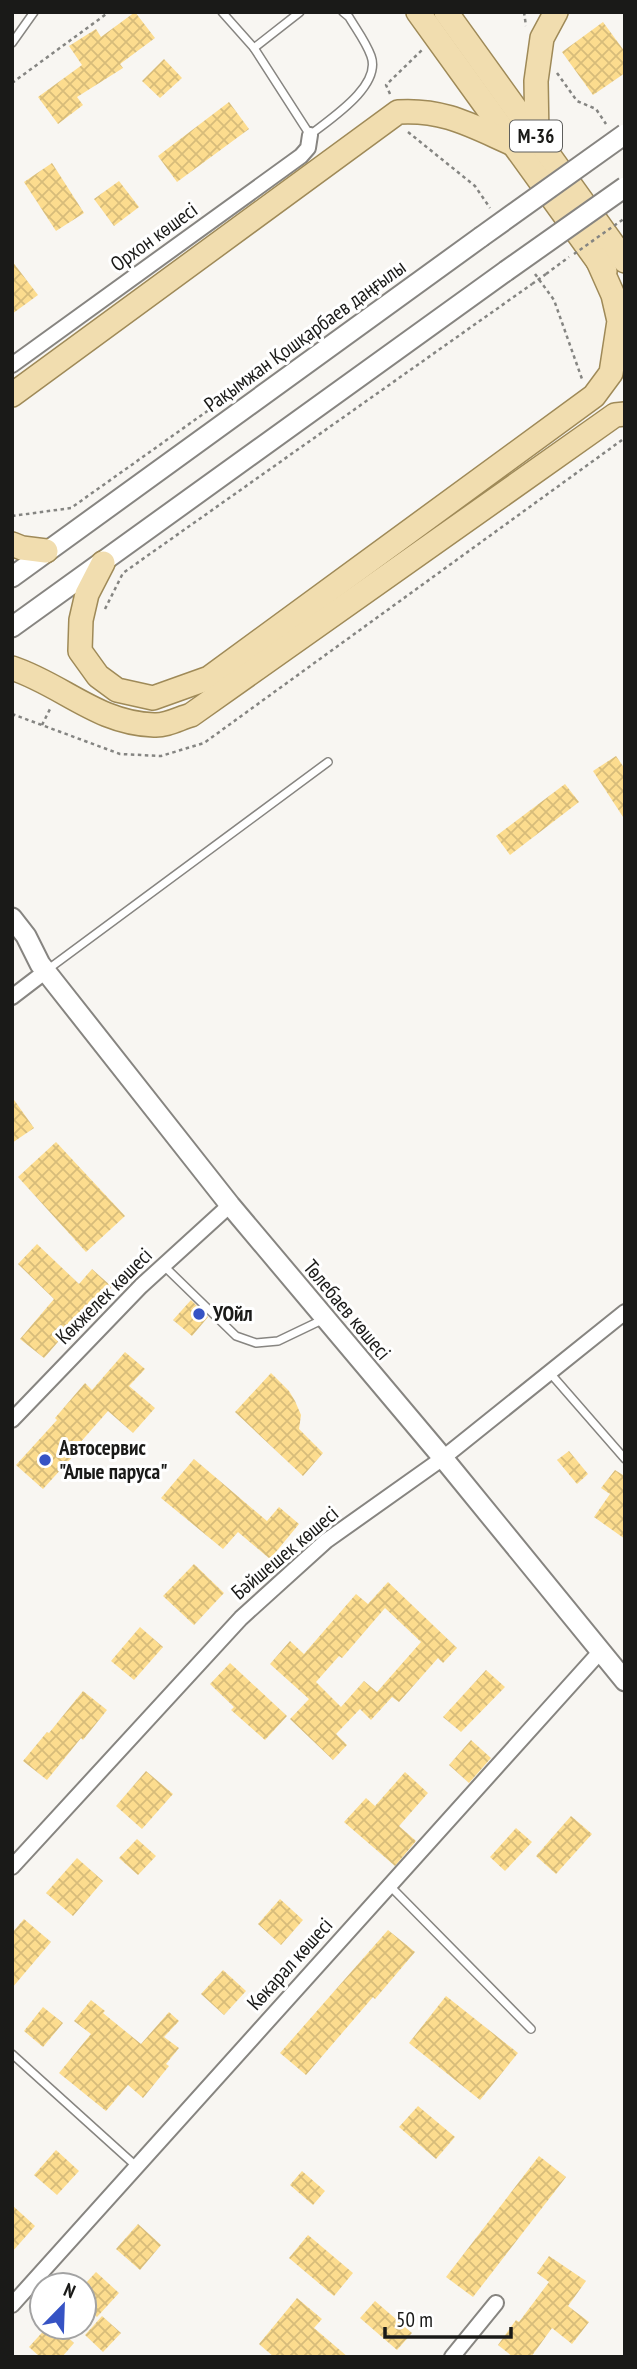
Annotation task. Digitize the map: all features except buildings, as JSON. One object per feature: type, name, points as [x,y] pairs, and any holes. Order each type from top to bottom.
[{"type":"main road","name":"M-36","points":[[418,12],[625,299]]},
{"type":"main road","name":"M-36","points":[[446,12],[625,261]]},
{"type":"main road","points":[[537,137],[536,81],[540,50],[542,38],[556,12]]},
{"type":"main road","points":[[12,395],[398,113],[414,111],[442,114],[513,144]]},
{"type":"main road","name":"Рақымжан Қошқарбаев даңғылы","points":[[12,577],[481,237],[617,132]]},
{"type":"main road","points":[[12,627],[625,187]]},
{"type":"main road","points":[[103,563],[88,594],[81,620],[80,651],[98,676],[117,690],[153,698],[209,678],[594,396],[611,373],[619,321],[613,295],[597,260]]},
{"type":"main road","points":[[12,668],[30,674],[109,717],[157,726],[191,715],[615,415],[625,414]]},
{"type":"main road","points":[[12,544],[46,551]]},
{"type":"main road","name":"Төлебаев көшесі","points":[[12,918],[26,936],[43,967],[230,1205],[443,1458],[599,1653],[625,1681]]},
{"type":"main road","name":"Төлебаев көшесі","points":[[12,943],[43,967]]},
{"type":"street","name":"Орхон көшесі","points":[[12,365],[301,156],[309,148],[310,135]]},
{"type":"street","points":[[12,997],[43,967]]},
{"type":"street","name":"Көкжелек көшесі","points":[[12,1420],[163,1265],[230,1205]]},
{"type":"street","name":"Бәйшешек көшесі","points":[[12,1867],[241,1618],[326,1541],[443,1458],[625,1312]]},
{"type":"street","name":"Көкарал көшесі","points":[[12,2305],[599,1653]]},
{"type":"street","points":[[452,2357],[496,2303]]},
{"type":"lane","points":[[12,43],[34,12]]},
{"type":"lane","points":[[222,12],[254,48],[310,135],[359,95],[371,76],[372,58],[349,16],[343,12]]},
{"type":"lane","points":[[254,48],[300,12]]},
{"type":"lane","points":[[43,967],[328,762]]},
{"type":"lane","points":[[163,1265],[236,1336],[256,1343],[278,1341],[325,1318]]},
{"type":"lane","points":[[549,1373],[625,1459]]},
{"type":"lane","points":[[389,1885],[531,2029]]},
{"type":"lane","points":[[12,2054],[136,2166]]},
{"type":"path","points":[[12,83],[110,12]]},
{"type":"path","points":[[524,12],[526,30]]},
{"type":"path","points":[[398,113],[386,85],[425,48]]},
{"type":"path","points":[[551,64],[576,101],[596,109],[617,132]]},
{"type":"path","points":[[104,610],[123,573],[625,218]]},
{"type":"path","points":[[12,516],[71,508],[259,374]]},
{"type":"path","points":[[42,725],[52,706]]},
{"type":"place","name":"УОйл","points":[[199,1314]]},
{"type":"place","name":"Автосервис \"Алые паруса\"","points":[[45,1460]]}]
